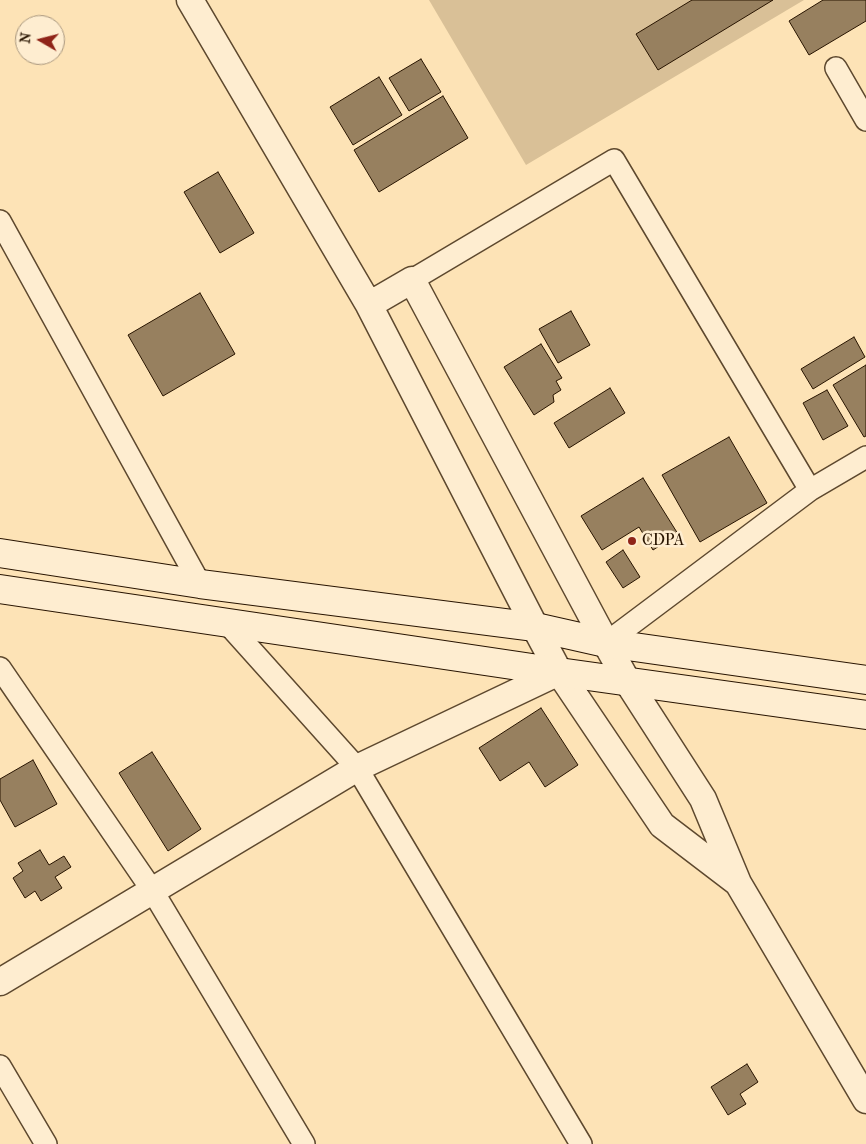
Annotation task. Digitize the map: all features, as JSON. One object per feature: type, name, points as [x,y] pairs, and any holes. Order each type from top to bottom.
[{"type":"main road","points":[[0,553],[200,584],[535,627],[606,643],[866,680]]},
{"type":"main road","points":[[0,589],[559,672],[627,680],[866,715]]},
{"type":"street","points":[[190,0],[369,305],[559,672],[662,824],[738,883]]},
{"type":"street","points":[[836,68],[866,120]]},
{"type":"street","points":[[369,305],[614,160],[810,490]]},
{"type":"street","points":[[0,221],[200,584]]},
{"type":"street","points":[[412,280],[606,643],[627,680],[703,799],[738,883],[866,1100]]},
{"type":"street","points":[[606,643],[810,490],[866,457]]},
{"type":"street","points":[[226,622],[357,768],[581,1144]]},
{"type":"street","points":[[0,668],[152,890],[304,1144]]},
{"type":"street","points":[[0,982],[357,768],[559,672]]},
{"type":"street","points":[[0,1066],[46,1144]]},
{"type":"shaded area","points":[[429,0],[804,0],[526,165]]},
{"type":"building","points":[[692,0],[773,0],[658,70],[636,34]]},
{"type":"building","points":[[823,0],[866,0],[866,21],[809,55],[789,21]]},
{"type":"building","points":[[421,59],[441,92],[409,111],[389,78]]},
{"type":"building","points":[[379,77],[402,115],[353,145],[330,107]]},
{"type":"building","points":[[443,96],[468,138],[379,192],[354,150]]},
{"type":"building","points":[[218,172],[254,233],[220,253],[184,192]]},
{"type":"building","points":[[200,293],[235,354],[163,396],[128,335]]},
{"type":"building","points":[[571,311],[590,345],[558,363],[539,329]]},
{"type":"building","points":[[854,337],[865,357],[813,389],[801,369]]},
{"type":"building","points":[[541,344],[562,378],[556,381],[561,390],[553,395],[554,402],[534,415],[504,367]]},
{"type":"building","points":[[866,365],[866,436],[864,437],[833,385]]},
{"type":"building","points":[[610,388],[625,413],[569,448],[554,423]]},
{"type":"building","points":[[827,390],[848,426],[823,440],[803,403]]},
{"type":"building","points":[[729,437],[767,503],[700,542],[662,475]]},
{"type":"building","points":[[643,478],[678,534],[653,550],[639,527],[602,550],[581,516]]},
{"type":"building","points":[[623,550],[640,577],[623,588],[606,562]]},
{"type":"building","points":[[541,708],[578,765],[545,787],[529,762],[500,781],[479,748]]},
{"type":"building","points":[[152,752],[201,829],[168,851],[119,773]]},
{"type":"building","points":[[33,760],[57,804],[15,827],[0,800],[0,779]]},
{"type":"building","points":[[40,850],[49,865],[64,856],[71,867],[55,877],[62,888],[41,901],[35,891],[25,898],[13,878],[23,871],[18,863]]},
{"type":"building","points":[[747,1064],[758,1082],[740,1094],[746,1104],[728,1115],[711,1087]]},
{"type":"place","name":"CDPA","points":[[632,541]]}]
